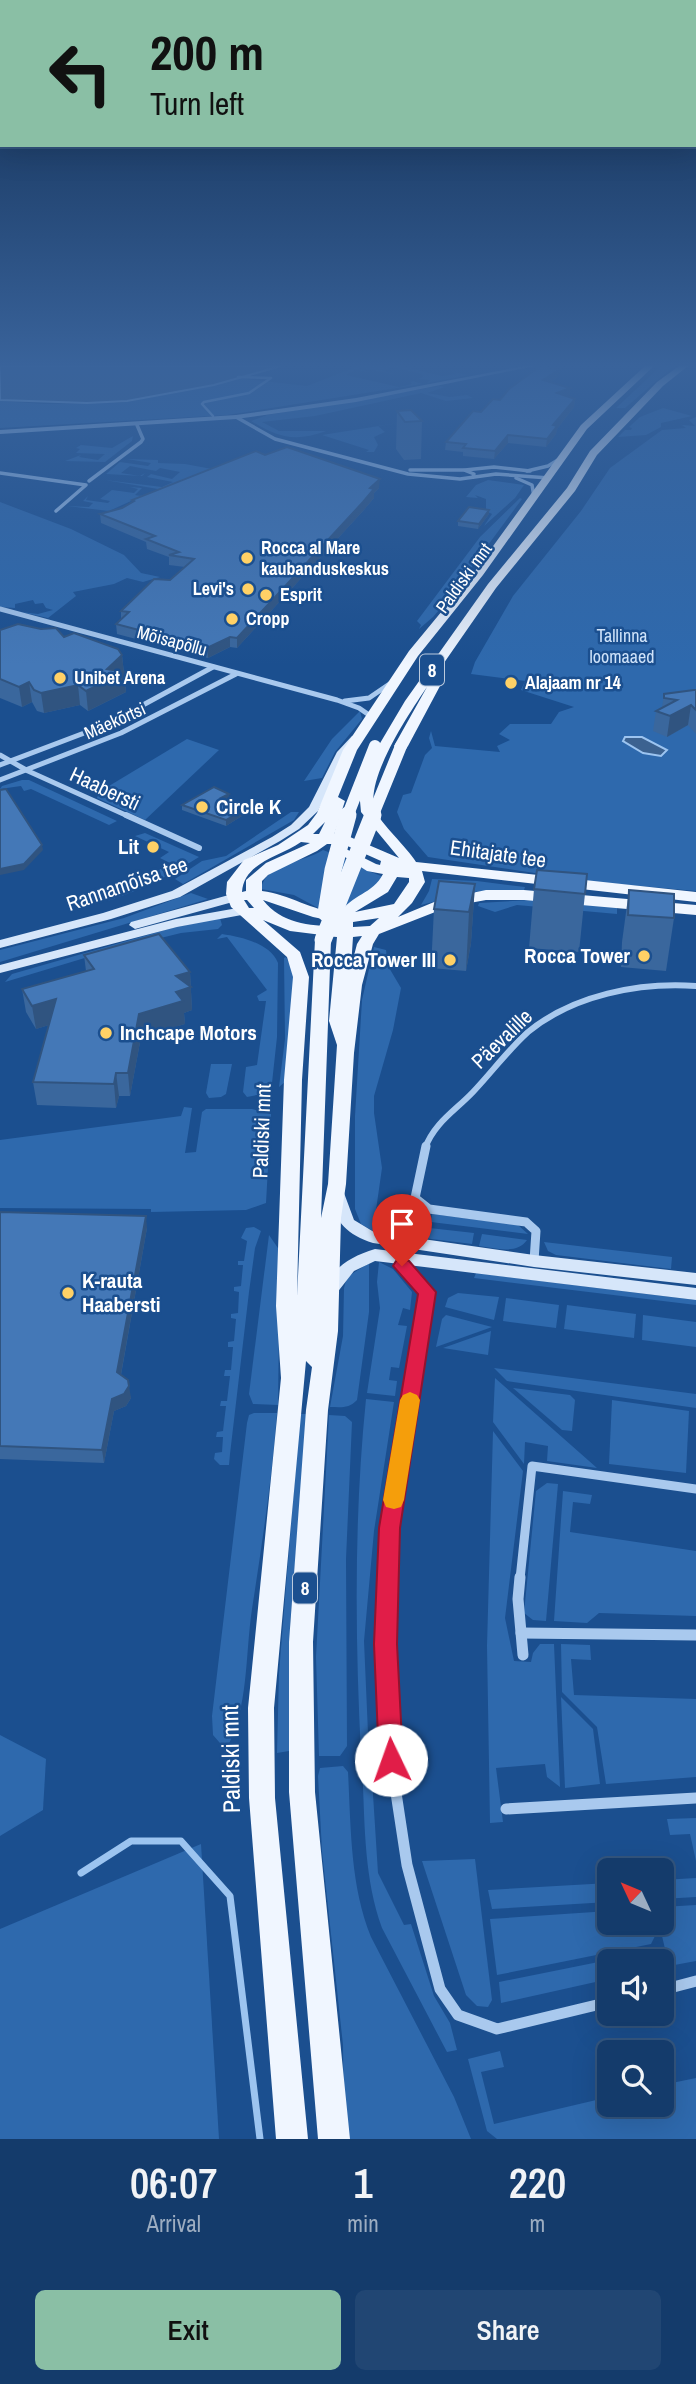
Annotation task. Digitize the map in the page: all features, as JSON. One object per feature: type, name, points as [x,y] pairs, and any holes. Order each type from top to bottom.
[{"type":"main road","name":"Paldiski mnt","points":[[323,940],[401,747],[443,671],[516,570],[558,520],[561,466]]},
{"type":"main road","name":"Paldiski mnt","points":[[300,838],[313,828],[324,814],[343,764],[392,682],[479,573],[534,496],[560,480],[582,472],[586,466]]},
{"type":"main road","name":"Paldiski mnt","points":[[416,868],[368,812],[365,797],[369,782],[411,701],[511,561],[560,480]]},
{"type":"main road","name":"Paldiski mnt","points":[[292,2139],[263,1811],[261,1708],[305,1381],[328,1331],[319,1287],[318,1018],[328,887],[352,803],[375,746],[400,699],[475,589],[479,573]]},
{"type":"main road","points":[[268,915],[260,908],[253,895],[254,880],[267,867],[320,842],[356,754],[359,735]]},
{"type":"main road","points":[[260,847],[306,818],[320,798],[342,752],[359,735]]},
{"type":"main road","points":[[260,847],[300,838],[320,842],[354,843],[395,863],[416,868]]},
{"type":"main road","points":[[239,904],[235,882],[239,873],[261,856],[300,838]]},
{"type":"main road","points":[[283,848],[320,842],[372,868],[391,873],[416,868]]},
{"type":"main road","name":"Rannamõisa tee","points":[[0,944],[107,916],[176,894],[260,847]]},
{"type":"main road","points":[[377,854],[391,873]]},
{"type":"main road","points":[[374,930],[413,893],[416,868]]},
{"type":"main road","name":"Ehitajate tee","points":[[416,868],[696,897]]},
{"type":"main road","points":[[345,1053],[337,1021],[345,925],[351,907],[383,889],[391,873]]},
{"type":"main road","points":[[0,969],[176,923],[239,904],[253,895],[276,896],[345,925]]},
{"type":"main road","name":"Ehitajate tee","points":[[345,925],[374,930],[444,903],[486,895],[524,895],[696,910]]},
{"type":"main road","name":"Paldiski mnt","points":[[239,904],[294,955],[301,977],[291,1108],[286,1306],[305,1381],[302,1792],[334,2139]]},
{"type":"main road","points":[[239,904],[296,928],[345,925],[399,907]]},
{"type":"main road","name":"Paldiski mnt","points":[[319,1287],[337,1184],[345,1053],[354,985],[365,944],[374,930]]},
{"type":"main road","points":[[337,1184],[342,1215],[354,1230],[373,1237],[534,1261],[696,1279]]},
{"type":"main road","points":[[403,1260],[408,1242]]},
{"type":"main road","points":[[319,1287],[362,1258],[375,1255],[696,1294]]},
{"type":"street","points":[[89,481],[109,466]]},
{"type":"street","points":[[373,466],[452,478],[502,474],[560,480]]},
{"type":"street","points":[[526,471],[548,466]]},
{"type":"street","points":[[388,470],[454,471],[494,467],[526,471],[560,480]]},
{"type":"street","points":[[464,470],[474,474],[473,477]]},
{"type":"street","points":[[452,478],[448,474],[454,471]]},
{"type":"street","points":[[0,473],[86,485],[55,511]]},
{"type":"street","points":[[502,474],[529,482],[534,496]]},
{"type":"street","name":"Mõisapõllu","points":[[0,609],[337,700],[359,708],[372,717]]},
{"type":"street","name":"Mäekõrtsi","points":[[0,765],[108,724],[213,667]]},
{"type":"street","name":"Mäekõrtsi","points":[[0,780],[104,743],[236,674]]},
{"type":"street","name":"Mõisapõllu","points":[[337,700],[369,698],[392,682]]},
{"type":"street","name":"Haabersti","points":[[0,755],[28,771],[199,848]]},
{"type":"street","name":"Päevalille","points":[[534,1261],[536,1231],[526,1222],[429,1209],[415,1198],[421,1167],[433,1131],[537,1025],[572,1008],[625,990],[666,984],[696,985]]},
{"type":"street","points":[[403,1260],[402,1266],[427,1292],[389,1528],[386,1657],[391,1760],[405,1853],[436,1977],[440,1989],[458,2015],[497,2029],[597,2005]]},
{"type":"street","points":[[523,1655],[518,1599],[533,1466],[696,1489]]},
{"type":"street","points":[[521,1633],[696,1635]]},
{"type":"street","points":[[506,1810],[696,1798]]},
{"type":"street","points":[[674,1987],[696,1982]]},
{"type":"green space","points":[[116,466],[195,466],[212,469],[109,511],[67,506],[89,507],[93,503],[83,501],[88,496],[86,500],[108,503],[110,501],[100,499],[112,490],[134,493],[138,489],[130,487],[142,488],[135,495],[141,496],[158,489],[105,480],[162,487],[173,482],[147,477],[151,474],[172,479],[180,472],[130,466],[121,473],[139,476],[106,474]]},
{"type":"green space","name":"Tallinna loomaaed","points":[[613,466],[696,466],[696,891],[595,882],[428,857],[404,829],[397,812],[403,795],[411,793],[425,755],[432,748],[429,738],[431,731],[435,746],[500,752],[497,746],[510,740],[499,734],[510,724],[551,724],[559,712],[574,707],[521,690],[525,681],[471,674],[475,662],[513,596],[581,511]]},
{"type":"green space","points":[[488,480],[524,485],[515,498],[484,526],[492,514],[486,511],[486,499],[475,495],[478,498],[466,497],[476,485]]},
{"type":"green space","points":[[522,499],[446,602],[419,629],[421,625],[417,621],[480,537]]},
{"type":"green space","points":[[0,502],[71,529],[124,555],[141,573],[160,577],[143,582],[127,578],[114,584],[73,592],[76,596],[48,618],[21,612],[38,614],[53,610],[46,608],[43,603],[35,604],[33,600],[15,604],[15,608],[0,607]]},
{"type":"green space","points":[[360,711],[362,719],[335,752],[322,778],[304,781],[332,739]]},
{"type":"green space","points":[[187,739],[219,750],[145,820],[97,798],[99,792]]},
{"type":"green space","points":[[29,780],[117,821],[109,825],[31,789],[24,791],[21,786],[0,789]]},
{"type":"green space","points":[[291,812],[299,812],[294,820],[183,884],[175,879],[202,861],[226,856]]},
{"type":"green space","points":[[145,833],[199,857],[167,876],[116,898],[170,863],[160,858],[169,852],[135,836]]},
{"type":"green space","points":[[323,850],[384,877],[383,880],[346,909],[320,909],[294,895],[261,889],[270,873]]},
{"type":"green space","points":[[432,879],[525,887],[524,890],[472,892],[421,905]]},
{"type":"green space","points":[[191,893],[208,899],[0,962],[0,950],[124,918]]},
{"type":"green space","points":[[531,900],[614,907],[617,908],[617,914],[517,905],[495,912],[478,906],[479,903]]},
{"type":"green space","points":[[220,918],[222,925],[218,929],[181,933],[108,951],[5,982],[12,974],[172,928]]},
{"type":"green space","points":[[222,934],[246,939],[262,946],[269,950],[278,963],[277,1037],[271,1092],[247,1097],[243,1092],[246,1067],[257,1065],[266,1001],[259,1001],[257,996],[267,990],[227,937],[217,939]]},
{"type":"green space","points":[[374,947],[386,950],[388,966],[401,988],[393,1030],[374,1096],[382,1168],[373,1231],[361,1224],[355,1209],[355,1116],[362,1000]]},
{"type":"green space","points":[[286,957],[294,972],[286,1081],[279,1087],[285,1039]]},
{"type":"green space","points":[[211,1064],[232,1064],[226,1094],[221,1097],[209,1098],[206,1093]]},
{"type":"green space","points":[[184,1107],[192,1108],[185,1153],[196,1152],[202,1112],[206,1109],[252,1109],[271,1114],[266,1203],[246,1210],[151,1212],[151,1209],[0,1208],[0,1140],[181,1116]]},
{"type":"green space","points":[[432,1214],[518,1225],[528,1234],[431,1222]]},
{"type":"green space","points":[[385,1223],[474,1233],[472,1244],[383,1233]]},
{"type":"green space","points":[[254,1227],[261,1231],[255,1248],[229,1465],[220,1465],[214,1459],[215,1453],[222,1452],[223,1437],[216,1437],[217,1432],[223,1431],[226,1406],[220,1406],[221,1401],[227,1401],[230,1376],[224,1376],[225,1370],[231,1370],[233,1347],[228,1347],[228,1342],[234,1341],[236,1319],[231,1318],[231,1314],[238,1313],[239,1292],[234,1291],[234,1287],[241,1286],[243,1265],[238,1265],[238,1261],[244,1261],[247,1241],[241,1238],[246,1228]]},
{"type":"green space","points":[[482,1234],[527,1240],[518,1248],[499,1249],[479,1246]]},
{"type":"green space","points":[[269,1235],[280,1251],[278,1405],[253,1404],[249,1394]]},
{"type":"green space","points":[[544,1242],[672,1257],[671,1269],[556,1255],[548,1251]]},
{"type":"green space","points":[[379,1262],[393,1269],[412,1292],[410,1310],[403,1308],[398,1325],[407,1326],[399,1368],[391,1367],[389,1380],[397,1381],[395,1396],[367,1393],[380,1308],[377,1282]]},
{"type":"green space","points":[[369,1263],[369,1312],[357,1400],[348,1406],[330,1407],[343,1336],[344,1288],[347,1277]]},
{"type":"green space","points":[[476,1273],[696,1300],[696,1305],[474,1278]]},
{"type":"green space","points":[[458,1293],[499,1297],[494,1320],[445,1307],[448,1298]]},
{"type":"green space","points":[[506,1298],[559,1305],[556,1328],[503,1321]]},
{"type":"green space","points":[[567,1305],[636,1314],[634,1338],[564,1329]]},
{"type":"green space","points":[[446,1315],[492,1327],[436,1347],[442,1319]]},
{"type":"green space","points":[[643,1315],[696,1322],[696,1347],[642,1340]]},
{"type":"green space","points":[[491,1331],[488,1355],[443,1348]]},
{"type":"green space","points":[[494,1368],[696,1394],[696,1408],[507,1381]]},
{"type":"green space","points":[[495,1378],[597,1468],[547,1461],[548,1446],[525,1442],[524,1464],[493,1422]]},
{"type":"green space","points":[[513,1388],[570,1395],[575,1400],[572,1431],[562,1430]]},
{"type":"green space","points":[[366,1399],[394,1402],[374,1531],[364,1641],[369,1756],[361,1754],[357,1621],[359,1487]]},
{"type":"green space","points":[[612,1400],[689,1411],[686,1473],[609,1464]]},
{"type":"green space","points":[[277,1413],[245,1681],[239,1716],[226,1750],[213,1735],[212,1716],[247,1423],[249,1415]]},
{"type":"green space","points":[[300,1414],[307,1414],[290,1626],[289,1751],[277,1753],[279,1673]]},
{"type":"green space","points":[[329,1415],[345,1416],[352,1422],[346,1559],[347,1746],[340,1756],[319,1756],[316,1657]]},
{"type":"green space","points":[[493,1431],[523,1471],[505,1618],[514,1661],[531,1662],[533,1653],[540,1644],[554,1644],[560,1787],[547,1777],[545,1764],[496,1768],[503,1822],[490,1823],[487,1646]]},
{"type":"green space","points":[[547,1483],[558,1484],[546,1621],[533,1620],[524,1613],[536,1491]]},
{"type":"green space","points":[[563,1491],[592,1495],[590,1504],[573,1502],[570,1532],[696,1551],[696,1616],[599,1613],[587,1623],[554,1621]]},
{"type":"green space","points":[[561,1644],[590,1645],[591,1660],[571,1659],[574,1695],[696,1699],[696,1777],[606,1784],[597,1727],[562,1692]]},
{"type":"green space","points":[[561,1697],[593,1729],[600,1784],[565,1788]]},
{"type":"green space","points":[[0,1735],[46,1759],[43,1810],[0,1836]]},
{"type":"green space","points":[[371,1763],[378,1873],[404,1925],[411,1924],[434,1996],[450,2023],[457,2050],[447,2052],[382,1928],[376,1908],[366,1847],[362,1764]]},
{"type":"green space","points":[[343,1766],[348,1772],[355,1876],[364,1917],[371,1937],[454,2097],[471,2139],[344,2139],[343,2045],[322,1851],[318,1776],[320,1768]]},
{"type":"green space","points":[[696,1818],[696,1861],[690,1834],[670,1835],[667,1819]]},
{"type":"green space","points":[[201,1844],[219,2139],[0,2139],[0,1929]]},
{"type":"green space","points":[[475,1859],[492,2000],[488,2007],[477,2006],[466,1995],[422,1861]]},
{"type":"green space","points":[[696,1878],[696,1897],[674,1898],[674,1879]]},
{"type":"green space","points":[[597,1884],[597,1903],[492,1909],[488,1890]]},
{"type":"green space","points":[[696,1905],[696,1961],[674,1965],[674,1949],[665,1949],[662,1936],[674,1936],[674,1906]]},
{"type":"green space","points":[[597,1912],[597,1936],[655,1936],[651,1944],[626,1949],[597,1949],[597,1955],[497,1975],[490,1919]]},
{"type":"green space","points":[[597,1962],[597,1982],[501,2003],[499,1982]]},
{"type":"green space","points":[[500,2051],[504,2067],[481,2072],[494,2124],[597,2100],[597,2117],[674,2117],[674,2083],[696,2078],[696,2139],[497,2139],[487,2131],[468,2059]]},
{"type":"shaded area","points":[[625,737],[642,737],[667,750],[661,756],[643,753],[623,741]]},
{"type":"building","name":"Rocca al Mare kaubanduskeskus","points":[[218,466],[342,466],[380,479],[370,488],[374,489],[363,502],[237,638],[230,637],[207,648],[116,624],[129,612],[121,611],[154,579],[170,580],[194,559],[169,555],[179,552],[146,539],[155,536],[100,514],[122,508],[134,501],[132,500]]},
{"type":"building","points":[[469,507],[489,510],[479,524],[458,521]]},
{"type":"building","name":"Unibet Arena","points":[[18,624],[41,629],[56,628],[64,637],[74,633],[118,649],[122,655],[107,669],[125,672],[86,691],[78,685],[41,693],[34,690],[29,682],[19,687],[0,679],[0,630]]},
{"type":"building","points":[[696,690],[696,710],[691,705],[670,716],[656,711],[677,700],[664,698],[664,694]]},
{"type":"building","points":[[214,787],[229,794],[221,798],[245,809],[226,820],[182,805]]},
{"type":"building","points":[[6,789],[42,845],[24,864],[0,869],[0,790]]},
{"type":"building","points":[[537,870],[587,874],[585,894],[534,889]]},
{"type":"building","points":[[439,881],[475,884],[469,912],[434,909]]},
{"type":"building","points":[[629,890],[674,894],[674,918],[628,915]]},
{"type":"building","name":"Inchcape Motors","points":[[159,934],[190,972],[176,976],[191,987],[176,992],[183,1001],[139,1014],[128,1073],[116,1073],[114,1084],[33,1082],[56,999],[32,1006],[22,989],[94,969],[84,955]]},
{"type":"building","name":"K-rauta Haabersti","points":[[0,1212],[146,1216],[117,1372],[128,1380],[129,1386],[124,1394],[112,1399],[102,1450],[0,1446]]},
{"type":"waterway","points":[[81,1873],[131,1841],[181,1841],[230,1896],[260,2139]]},
{"type":"slow traffic","points":[[394,1500],[410,1400]]},
{"type":"place","name":"Rocca al Mare kaubanduskeskus","points":[[247,558]]},
{"type":"place","name":"Levi's","points":[[248,589]]},
{"type":"place","name":"Esprit","points":[[266,595]]},
{"type":"place","name":"Cropp","points":[[232,619]]},
{"type":"place","name":"Unibet Arena","points":[[60,678]]},
{"type":"place","name":"Alajaam nr 14","points":[[511,683]]},
{"type":"place","name":"Circle K","points":[[202,807]]},
{"type":"place","name":"Lit","points":[[153,847]]},
{"type":"place","name":"Rocca Tower","points":[[644,956]]},
{"type":"place","name":"Rocca Tower III","points":[[450,960]]},
{"type":"place","name":"Inchcape Motors","points":[[106,1033]]},
{"type":"place","name":"K-rauta Haabersti","points":[[68,1293]]},
{"type":"route","points":[[391,1760],[385,1644],[389,1528],[427,1292],[402,1266]]}]
